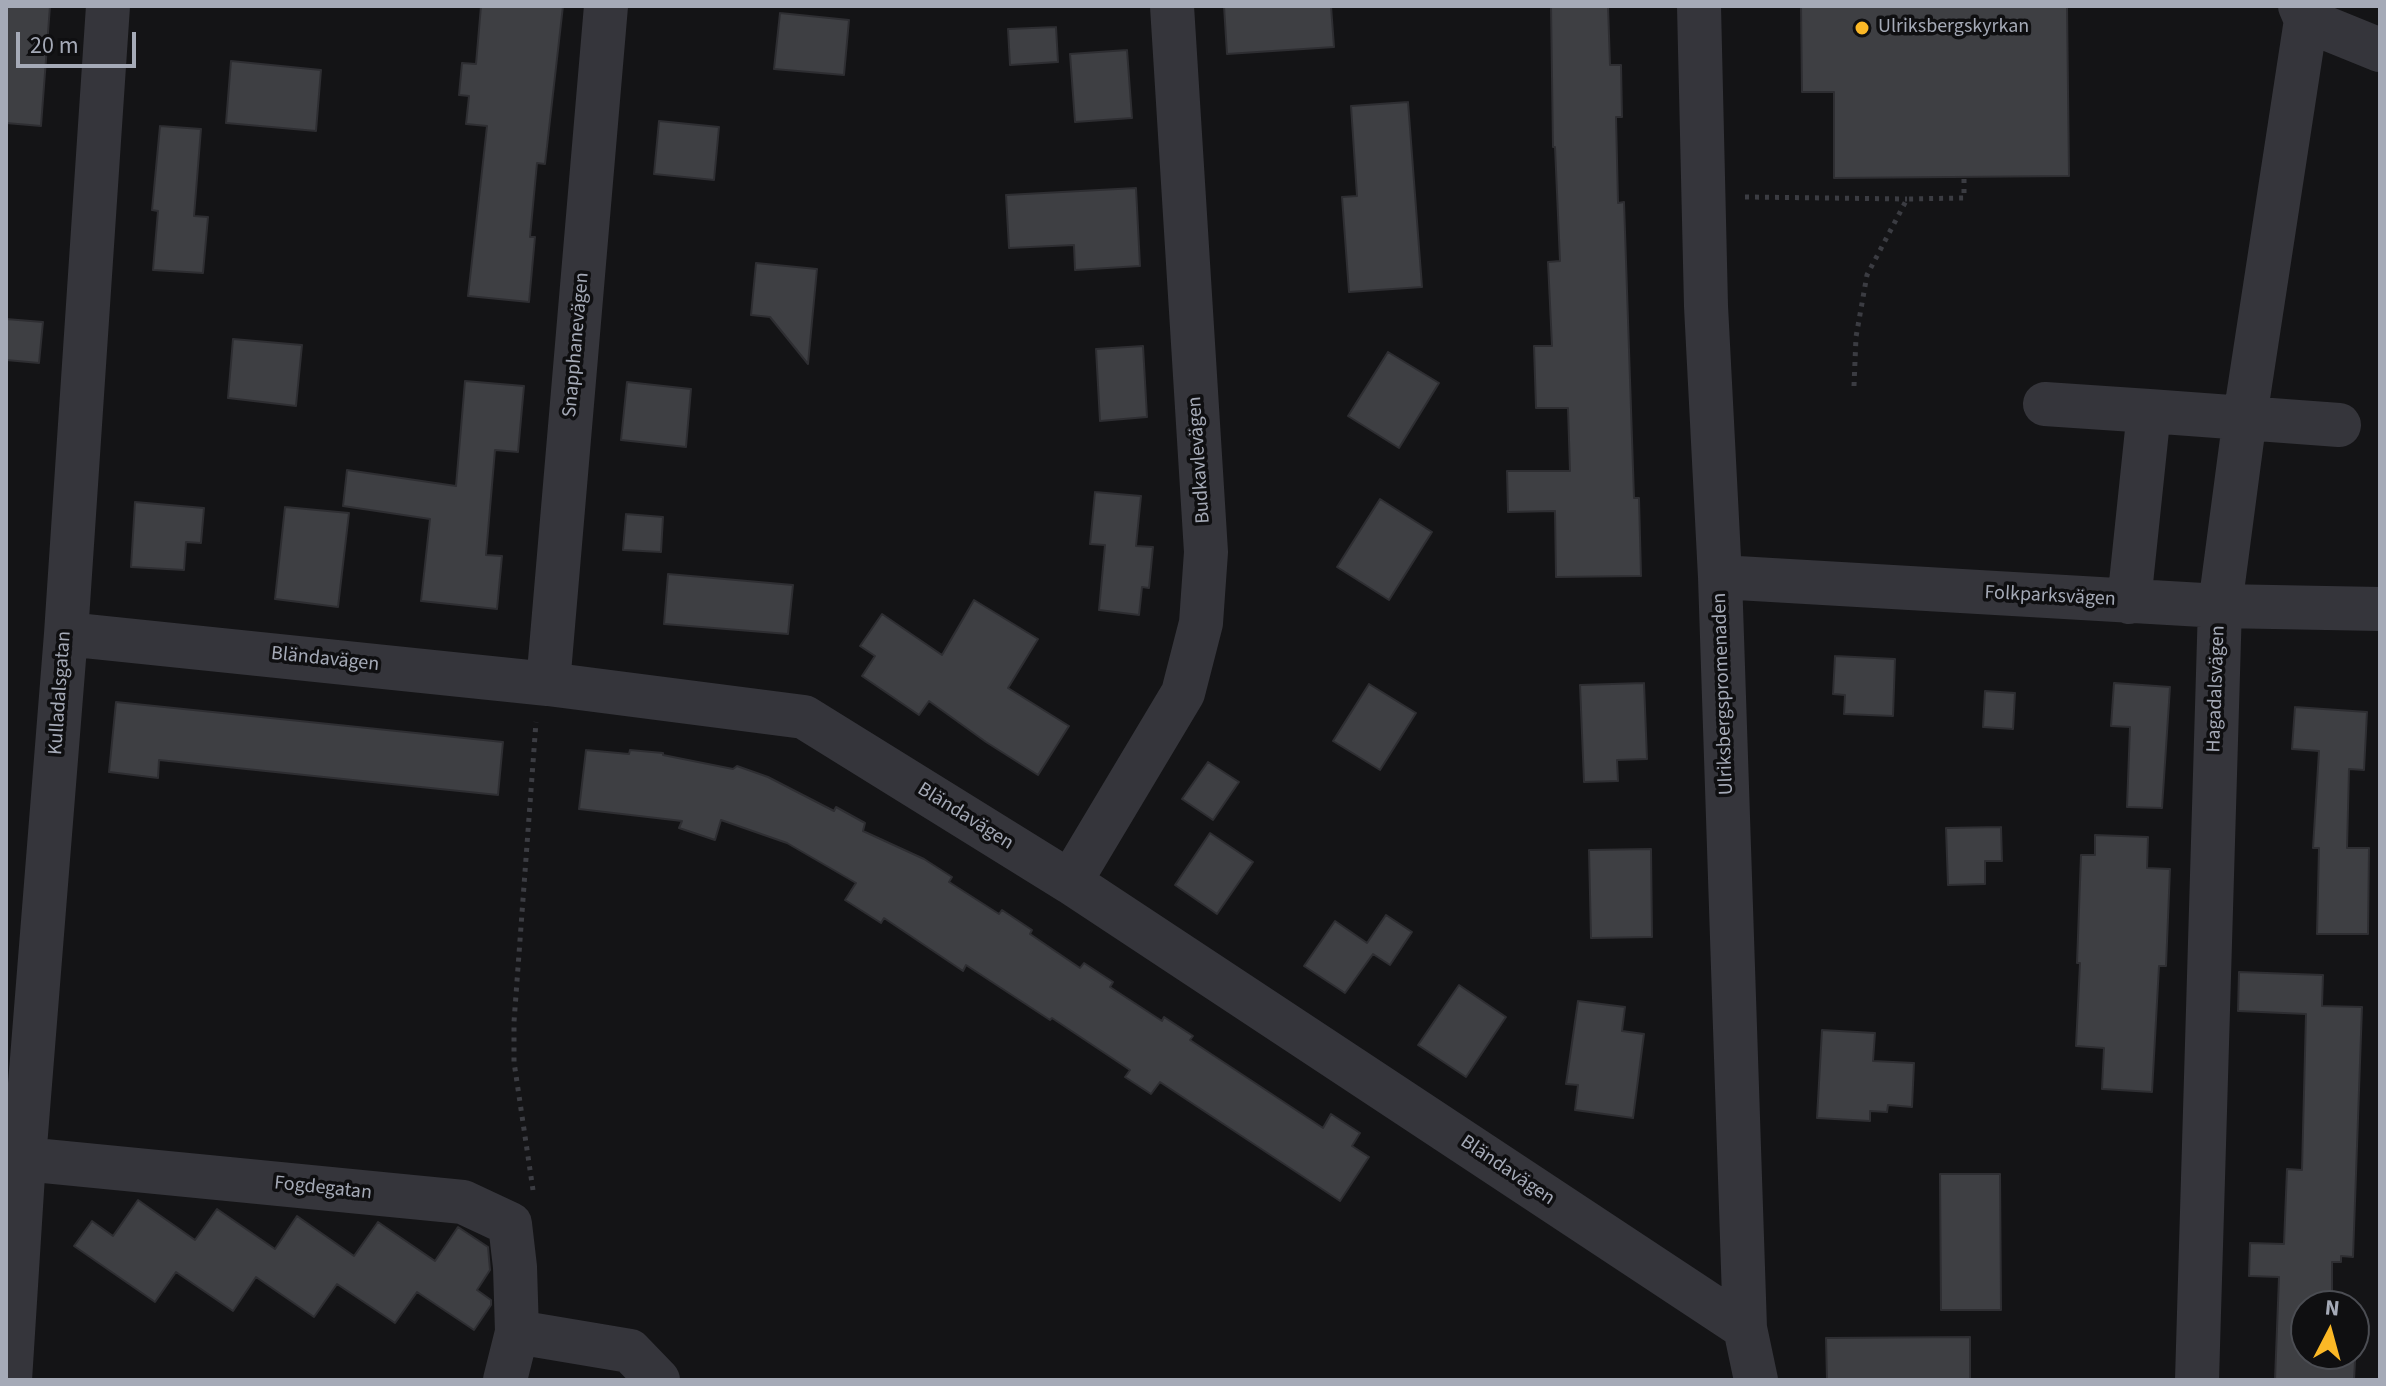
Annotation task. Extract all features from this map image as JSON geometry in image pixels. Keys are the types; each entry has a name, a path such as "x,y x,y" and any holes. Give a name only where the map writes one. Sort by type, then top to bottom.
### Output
{"street":[{"name":"Kulladalsgatan","path":"10,1380 24,1159 66,634 108,6"},
{"name":"Snapphanevägen","path":"544,683 606,6"},
{"name":"Budkavlevägen","path":"1070,882 1183,693 1201,623 1206,552 1172,6"},
{"name":"Ulriksbergspromenaden","path":"1699,6 1706,306 1720,577 1745,1328 1756,1380"},
{"path":"2303,13 2380,50"},
{"name":"Hagadalsvägen","path":"2197,1380 2220,606 2303,13"},
{"path":"2045,404 2339,425"},
{"path":"2129,602 2149,411"},
{"name":"Folkparksvägen","path":"1720,577 2129,602 2380,609"},
{"name":"Bländavägen","path":"66,634 544,683 804,717 1070,882 1745,1328"},
{"name":"Fogdegatan","path":"24,1159 463,1202 510,1224 517,1332 505,1380"},
{"path":"517,1332 630,1351 658,1380"}],"path":[{"path":"1704,197 1964,198 1964,177"},
{"path":"1854,386 1856,337 1867,275 1907,199"},
{"path":"534,1194 514,1062 514,1022 544,683"}],"building":[{"path":"6,6 50,6 41,126 6,123"},
{"path":"481,6 563,6 545,164 537,163 530,237 535,237 529,302 468,296 487,126 466,124 469,96 459,95 462,63 476,64"},
{"path":"1224,6 1331,6 1334,47 1227,54"},
{"path":"1551,6 1608,6 1610,65 1621,65 1622,117 1616,117 1618,203 1624,202 1634,498 1639,498 1641,576 1556,577 1555,511 1508,512 1507,471 1570,471 1568,408 1536,408 1534,346 1552,346 1548,262 1560,261 1553,147"},
{"path":"1801,6 2067,6 2069,176 1834,178 1834,92 1802,92"},
{"path":"780,13 849,20 844,75 774,69"},
{"path":"1056,27 1058,62 1010,65 1008,29"},
{"path":"1127,50 1132,118 1075,122 1070,54"},
{"path":"231,61 321,70 316,131 226,123"},
{"path":"1408,102 1422,287 1349,292 1342,197 1357,196 1351,106"},
{"path":"659,121 719,127 714,180 654,174"},
{"path":"160,126 201,129 194,216 208,217 203,273 153,270 158,211 152,210"},
{"path":"1136,188 1140,266 1075,270 1074,245 1009,248 1006,195"},
{"path":"756,263 817,269 808,364 770,317 751,315"},
{"path":"6,319 43,322 39,363 6,360"},
{"path":"233,339 302,345 296,406 228,398"},
{"path":"1143,346 1147,417 1100,421 1096,349"},
{"path":"1388,352 1439,383 1399,448 1348,416"},
{"path":"465,381 524,386 518,452 495,450 486,555 502,556 497,609 421,601 430,519 343,506 347,470 456,486"},
{"path":"627,382 691,389 686,447 621,440"},
{"path":"1095,492 1141,496 1136,546 1153,547 1149,588 1142,587 1139,615 1099,610 1105,545 1090,544"},
{"path":"1380,499 1432,532 1389,600 1337,567"},
{"path":"135,502 204,508 201,543 186,542 184,570 131,567"},
{"path":"285,507 349,513 338,607 275,599"},
{"path":"626,514 663,517 661,552 623,550"},
{"path":"668,574 793,585 788,634 664,624"},
{"path":"974,600 1038,639 1008,688 1069,726 1038,775 929,701 919,715 862,676 875,656 860,646 882,614 942,655"},
{"path":"1835,656 1895,659 1893,716 1844,714 1845,695 1833,694"},
{"path":"1644,683 1647,759 1617,760 1618,781 1584,782 1580,685"},
{"path":"2114,683 2170,687 2162,808 2127,807 2130,727 2111,726"},
{"path":"1369,684 1416,713 1380,770 1333,741"},
{"path":"1985,691 2015,693 2013,729 1983,727"},
{"path":"116,702 503,742 498,795 159,760 158,778 109,772"},
{"path":"2295,707 2367,712 2364,770 2349,769 2347,848 2369,848 2368,934 2317,934 2319,848 2313,848 2319,751 2292,749"},
{"path":"586,750 663,753 733,769 737,766 768,777 834,811 836,807 865,823 863,831 924,859 952,877 949,882 999,914 1002,910 1032,930 1030,934 1080,968 1084,963 1113,982 1110,987 1162,1021 1164,1017 1193,1036 1190,1040 1323,1128 1331,1114 1360,1133 1352,1146 1369,1157 1340,1201 1160,1082 1151,1094 1125,1077 1130,1070 1052,1018 1050,1020 966,965 963,971 884,918 881,923 845,900 856,883 787,843 721,820 715,840 679,828 682,821 579,809"},
{"path":"1208,762 1239,782 1213,820 1182,799"},
{"path":"2001,827 2002,861 1985,861 1985,884 1948,885 1946,828"},
{"path":"1210,833 1253,862 1217,914 1175,885"},
{"path":"2095,835 2148,837 2147,868 2170,869 2166,966 2159,966 2152,1092 2102,1089 2104,1048 2076,1046 2081,855 2095,855"},
{"path":"1651,849 1652,937 1591,938 1589,850"},
{"path":"1386,915 1412,932 1390,965 1373,954 1345,993 1304,966 1335,921 1367,943"},
{"path":"2239,972 2323,975 2322,1006 2362,1007 2353,1257 2341,1256 2341,1262 2332,1262 2332,1290 2290,1290 2290,1370 2355,1370 2354,1380 2275,1380 2279,1277 2249,1276 2250,1243 2284,1244 2287,1169 2302,1170 2306,1014 2238,1011"},
{"path":"1459,985 1506,1017 1466,1077 1418,1045"},
{"path":"1578,1001 1625,1007 1622,1031 1644,1034 1633,1118 1575,1110 1578,1085 1566,1084"},
{"path":"1822,1030 1875,1033 1873,1061 1914,1063 1912,1107 1888,1105 1887,1112 1870,1111 1870,1121 1817,1118"},
{"path":"1940,1174 2000,1174 2001,1310 1941,1310"},
{"path":"138,1200 195,1240 217,1209 275,1249 297,1216 354,1256 378,1222 435,1261 458,1227 488,1247 490,1270 477,1290 491,1300 491,1305 474,1330 417,1292 395,1323 337,1284 314,1317 256,1277 233,1311 176,1272 155,1302 74,1246 92,1221 113,1236"},
{"path":"1970,1337 1970,1380 1827,1380 1826,1338"}],"place":[{"name":"Ulriksbergskyrkan","path":"1862,28"}]}
